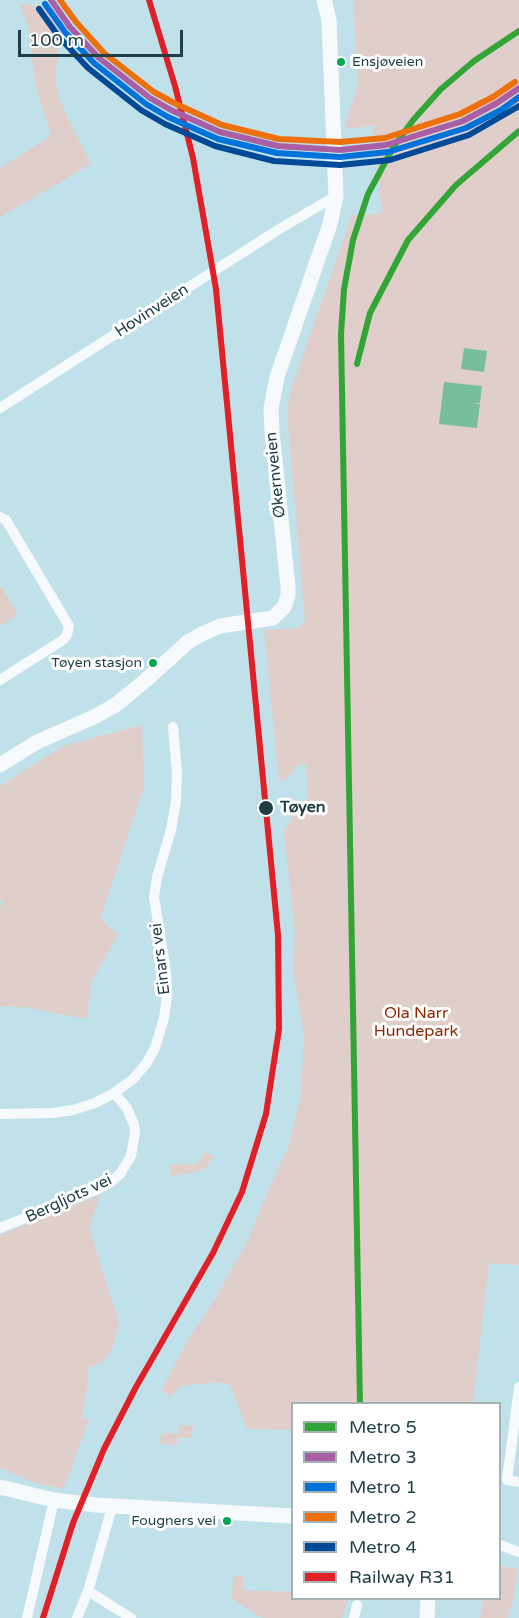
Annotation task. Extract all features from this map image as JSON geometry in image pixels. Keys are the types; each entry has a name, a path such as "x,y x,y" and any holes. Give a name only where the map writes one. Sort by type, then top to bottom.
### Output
{"main road":[{"name":"Økernveien","path":"0,765 37,742 96,716 117,704 188,642 202,634 220,626 273,618 284,607 288,587 272,431 272,400 277,377 330,224 336,196 329,20 324,0"},
{"name":"Økernveien","path":"329,20 335,0"},
{"path":"0,1487 54,1500 112,1507 291,1516"},
{"path":"427,1618 428,1600"}],"street":[{"name":"Hovinveien","path":"0,408 281,228 336,196"},
{"path":"0,517 6,520 68,620 69,631 63,640 0,680"},
{"name":"Einars vei","path":"0,1114 34,1115 73,1110 95,1103 114,1094 133,1078 146,1064 155,1048 164,1018 167,995 166,973 154,897 176,801 177,773 173,727"},
{"name":"Bergljots vei","path":"0,1228 105,1186 120,1174 130,1156 135,1133 127,1108 114,1094"},
{"path":"519,1387 507,1480 519,1482"},
{"path":"27,1618 54,1500"},
{"path":"78,1618 112,1507"},
{"path":"501,1545 519,1552"},
{"path":"88,1591 131,1618"},
{"path":"354,1618 357,1605"}],"green space":[{"name":"Ola Narr Hundepark","path":"353,0 519,0 519,1265 489,1263 473,1402 291,1402 291,1430 247,1429 230,1385 221,1382 180,1386 171,1396 161,1391 189,1338 215,1299 246,1244 288,1148 301,1095 304,1036 293,970 295,932 284,832 298,806 308,804 306,763 297,767 285,780 279,781 264,630 299,628 305,620 287,413 290,392 352,215 382,213 373,126 344,129 358,85"},
{"path":"20,4 64,8 55,77 58,95 91,164 0,217 0,168 51,136 35,84 28,26"},
{"path":"0,586 17,612 16,616 0,626"},
{"path":"142,725 144,786 101,917 106,925 118,934 92,981 86,1019 30,1008 0,1006 0,907 3,903 0,899 0,786 63,746"},
{"path":"205,1152 214,1156 206,1167 198,1172 171,1176 170,1165 196,1164"},
{"path":"100,1195 89,1228 119,1322 113,1347 103,1362 88,1368 82,1417 89,1420 66,1482 61,1489 35,1483 0,1468 0,1235"},
{"path":"179,1425 193,1426 192,1438 178,1438 177,1445 160,1444 161,1433 178,1434"},
{"path":"501,1566 517,1569 512,1607 508,1618 480,1618 483,1600 501,1600"},
{"path":"233,1576 243,1576 243,1590 291,1592 291,1600 348,1600 342,1618 262,1618 232,1599"}],"shaded area":[{"path":"464,348 487,351 484,372 461,369"},
{"path":"444,382 482,386 480,403 472,403 480,404 477,428 439,424"}],"metro line":[{"name":"3","path":"51,0 70,27 99,58 150,98 220,132 278,146 340,150 386,145 463,121 519,88"},
{"name":"2","path":"60,0 104,53 154,92 222,125 279,139 340,142 385,138 460,114 493,97 515,82"},
{"name":"1","path":"45,4 65,32 94,63 146,104 168,117 218,139 277,153 340,157 388,152 466,128 501,110 519,97"},
{"name":"4","path":"39,9 59,37 88,68 141,110 165,124 215,146 274,161 340,165 390,160 469,135 519,106"},
{"name":"5","path":"360,1402 341,334 344,289 353,240 368,194 394,146 441,89 474,61 519,31"},
{"name":"5","path":"357,364 370,313 408,240 456,185 519,131"}],"rail line":[{"name":"R31","path":"43,1618 73,1523 104,1449 136,1387 213,1253 242,1192 266,1114 279,1029 278,935 216,289 193,158 175,86 149,0"}],"place":[{"name":"Ensjøveien","path":"341,62"},
{"name":"Tøyen stasjon","path":"153,663"},
{"name":"Tøyen","path":"266,808"},
{"name":"Fougners vei","path":"227,1521"}]}
